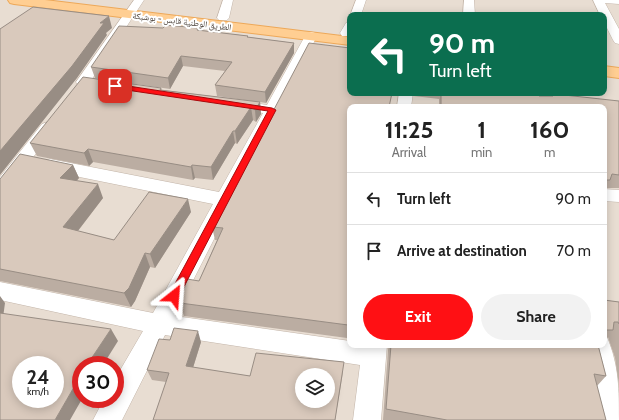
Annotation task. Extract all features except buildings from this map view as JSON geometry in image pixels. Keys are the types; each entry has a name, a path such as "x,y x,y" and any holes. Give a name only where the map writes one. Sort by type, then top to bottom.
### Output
{"main road":[{"name":"الطريق الوطنية قابس - بوشبكة","path":"16,0 49,4 135,8 311,36 347,33"},
{"name":"الطريق الوطنية قابس - بوشبكة","path":"66,0 347,33"},
{"path":"607,63 619,65"},
{"path":"607,71 619,73"}],"street":[{"path":"223,18 228,0"},
{"path":"355,12 361,0"},
{"path":"469,0 469,12"},
{"path":"598,0 604,12"},
{"path":"605,0 619,1"},
{"path":"37,12 49,4"},
{"path":"115,86 79,88 135,8"},
{"path":"607,17 619,40"},
{"path":"107,420 311,36"},
{"path":"217,102 272,110"},
{"path":"0,189 55,118"},
{"path":"23,160 225,200"},
{"path":"607,195 619,196"},
{"path":"0,291 159,324 347,347"},
{"path":"358,348 375,350 367,420"},
{"path":"599,348 617,420"}],"shaded area":[{"path":"0,0 619,0 619,420 0,420"}],"route":[{"path":"115,86 272,110 174,296"}]}
